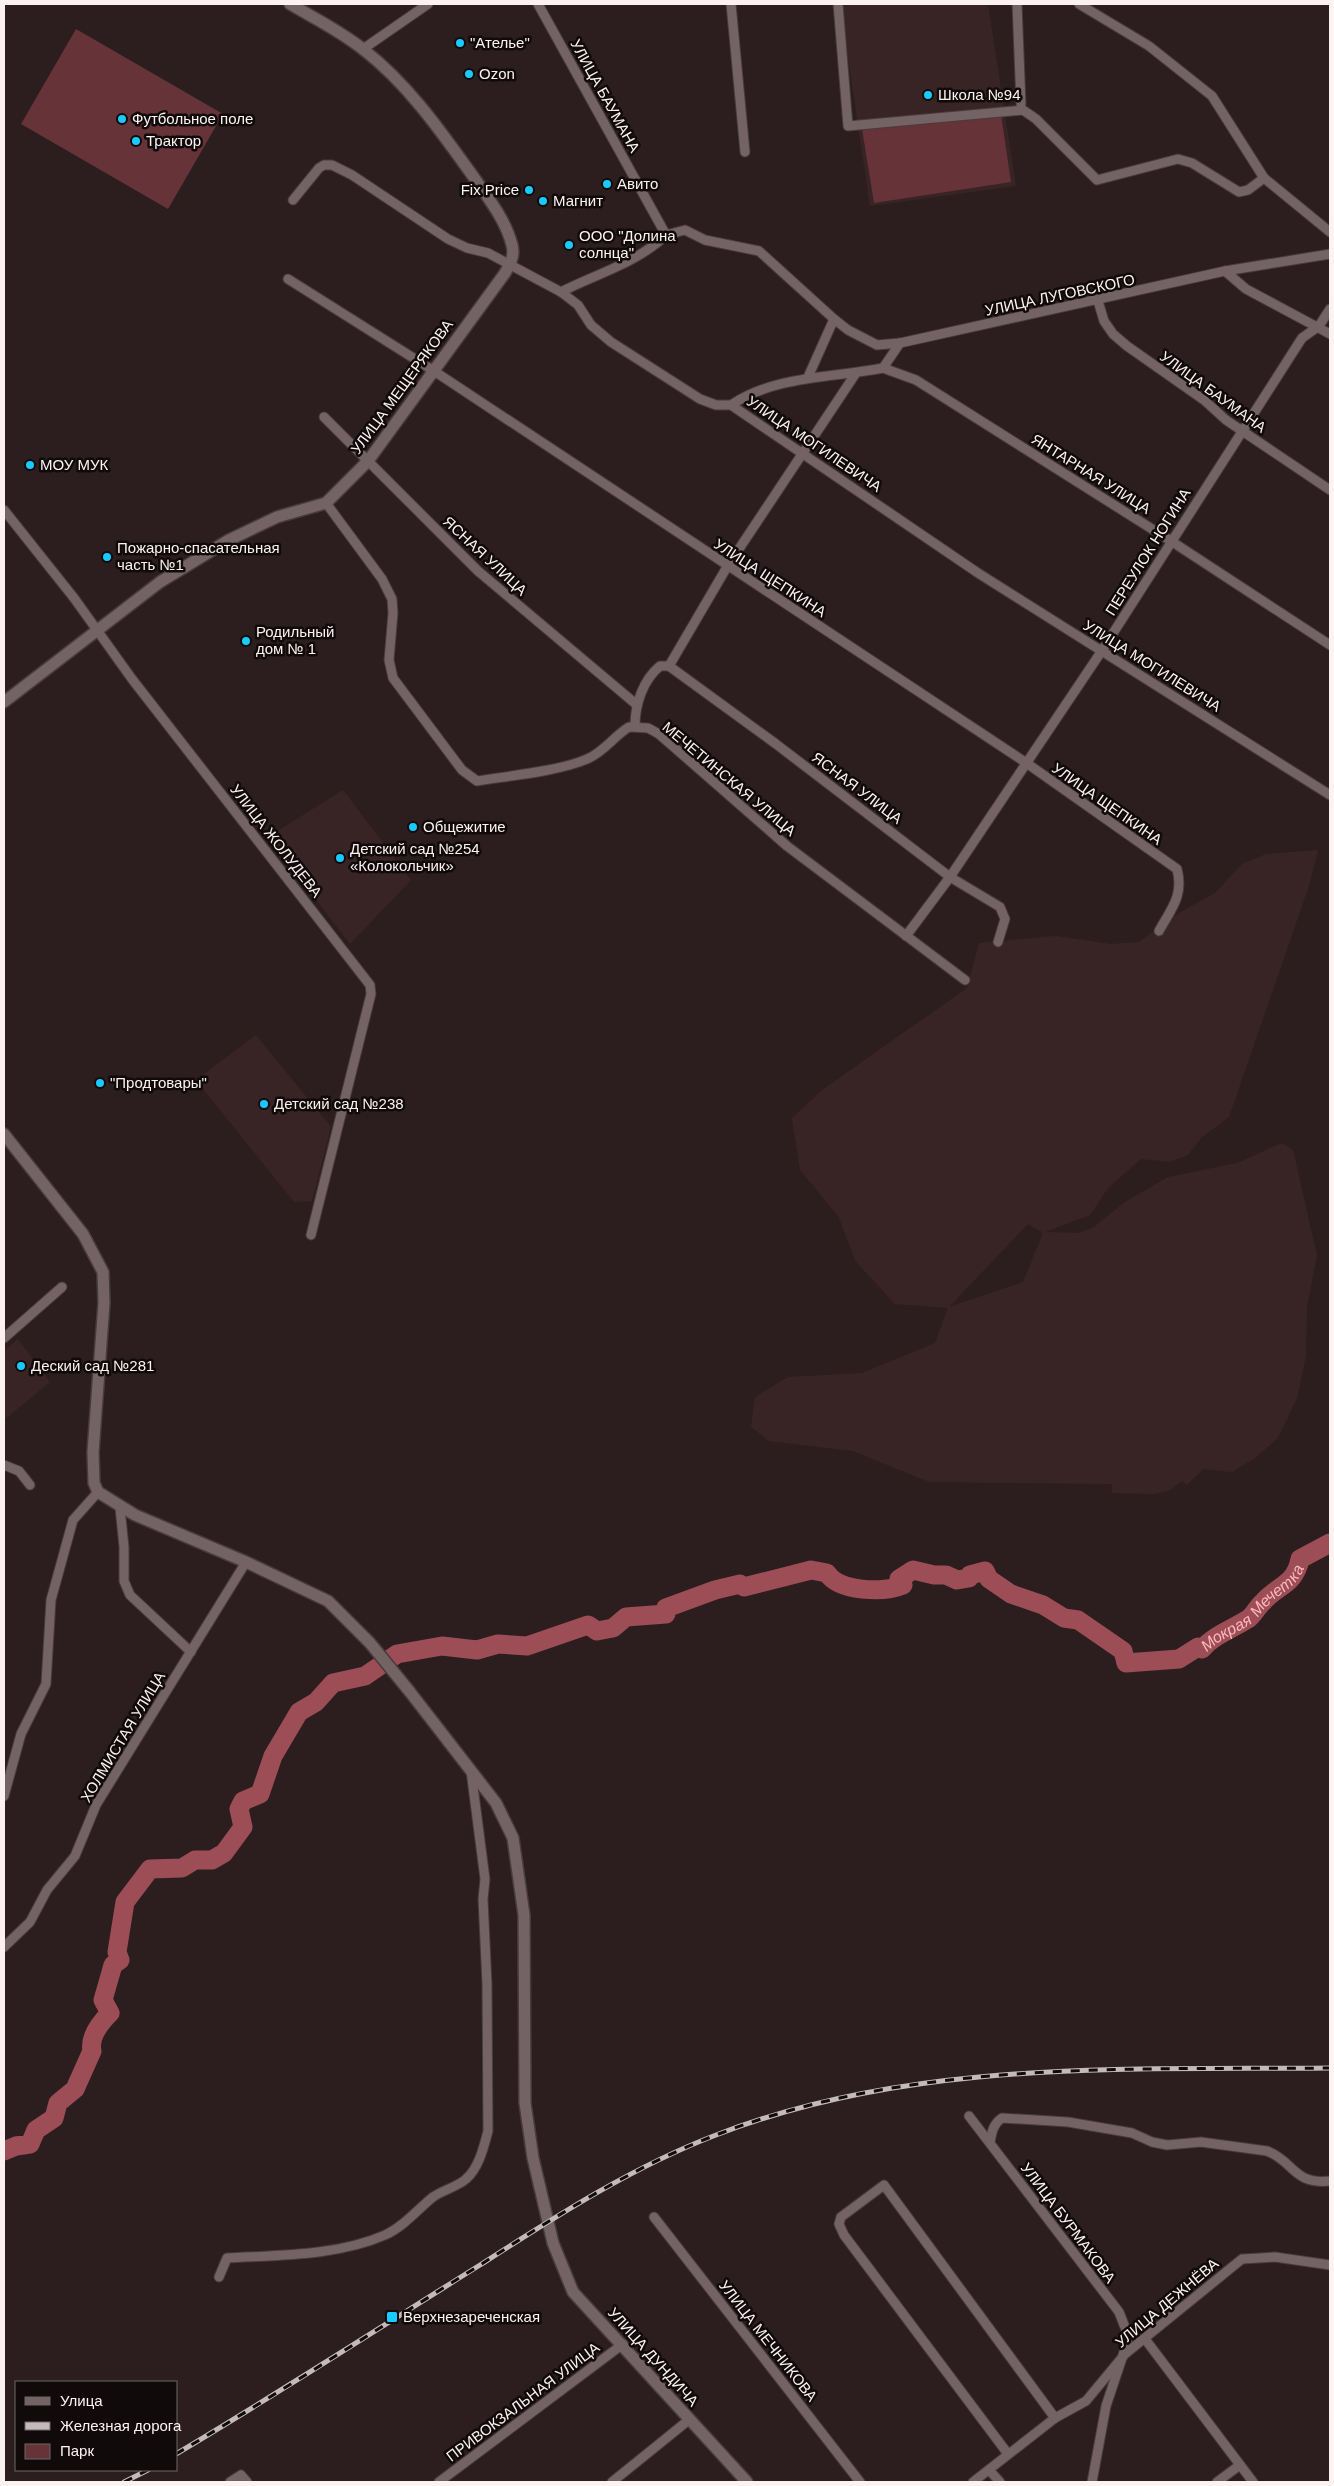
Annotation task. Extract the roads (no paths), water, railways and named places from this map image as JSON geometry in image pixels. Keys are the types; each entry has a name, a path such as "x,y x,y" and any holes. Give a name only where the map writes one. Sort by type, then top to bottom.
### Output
{"street":[{"path":"290,4 363,48 390,72 413,98 450,144 504,225 512,246 513,257 509,265"},
{"path":"363,48 428,4"},
{"name":"УЛИЦА БАУМАНА","path":"538,4 666,234"},
{"path":"730,4 745,152"},
{"path":"838,4 848,126 1023,110 1036,119 1097,180 1178,159 1192,163 1239,192 1248,190 1264,178"},
{"path":"1017,4 1021,104"},
{"path":"1079,4 1148,46 1212,96 1264,178 1330,232"},
{"name":"УЛИЦА МОГИЛЕВИЧА","path":"293,200 319,168 324,165 332,165 352,175 448,239 467,248 488,253 560,292 578,305 591,325 611,342 700,399 716,405 731,405 978,573 1330,795"},
{"path":"560,292 638,257 654,246 666,234 685,230 704,240 759,251 834,319 808,377"},
{"name":"УЛИЦА ЛУГОВСКОГО","path":"834,319 848,330 877,344 900,343 1098,301 1225,271 1330,254"},
{"name":"УЛИЦА МЕЩЕРЯКОВА","path":"4,702 96,629 160,582 229,540 277,517 326,503 368,461 509,265"},
{"path":"1225,271 1246,289 1319,326 1330,334"},
{"name":"УЛИЦА ЩЕПКИНА","path":"288,280 434,371 727,567 1025,762 1176,869 1180,882 1179,894 1159,931"},
{"name":"УЛИЦА БАУМАНА","path":"1098,301 1104,321 1113,334 1127,346 1204,400 1242,432 1330,490"},
{"name":"ПЕРЕУЛОК НОГИНА","path":"906,936 950,877 1025,762 1101,652 1302,338 1319,326 1330,309"},
{"path":"731,405 758,391 808,377 856,374 883,368 900,343"},
{"name":"ЯНТАРНАЯ УЛИЦА","path":"883,368 916,380 1171,541 1330,646"},
{"path":"326,503 382,579 392,599 394,613 389,660 393,678 462,770 477,781 586,760 601,751 624,730 635,726 637,705 651,675 660,666 669,666 727,567 856,374"},
{"name":"ЯСНАЯ УЛИЦА","path":"324,417 478,571 637,705"},
{"name":"УЛИЦА ЖОЛУДЕВА","path":"4,510 74,598 132,679 349,956 371,989 311,1236"},
{"name":"ЯСНАЯ УЛИЦА","path":"669,666 776,744 950,877 1000,908 1005,919 998,942"},
{"name":"МЕЧЕТИНСКАЯ УЛИЦА","path":"635,726 648,728 659,734 787,846 965,980"},
{"path":"4,1134 83,1234 103,1272 104,1303 92,1452 94,1483 98,1492 72,1520 51,1600 46,1684 22,1734 4,1796"},
{"path":"4,1338 62,1287"},
{"path":"4,1466 19,1471 30,1485"},
{"name":"УЛИЦА ДУНДИЧА","path":"98,1492 120,1508 246,1562 328,1601 370,1643 496,1803 513,1838 524,1915 525,2103 533,2158 553,2243 573,2292 623,2344 747,2482"},
{"path":"120,1508 124,1581 130,1595 190,1652"},
{"name":"ХОЛМИСТАЯ УЛИЦА","path":"4,1947 30,1922 48,1890 76,1856 96,1805 246,1562"},
{"path":"219,2277 227,2258 284,2255 345,2247 385,2235 400,2226 435,2196 467,2178 482,2153 488,2131 487,1984 483,1899 485,1879 471,1770"},
{"name":"УЛИЦА БУРМАКОВА","path":"969,2116 1119,2312 1128,2335 1125,2354 1106,2406 1092,2482"},
{"path":"990,2142 992,2131 997,2121 1002,2118 1068,2122 1132,2133 1152,2142 1167,2145 1201,2142 1267,2152 1273,2154 1296,2174 1308,2180 1330,2181"},
{"path":"1008,2454 844,2235 839,2224 841,2217 884,2185 1055,2418"},
{"name":"УЛИЦА МЕЧНИКОВА","path":"654,2217 860,2482"},
{"name":"УЛИЦА ДЕЖНЁВА","path":"973,2482 1055,2418 1086,2401 1125,2354 1242,2259 1275,2257 1330,2265"},
{"path":"1145,2339 1253,2482"},
{"name":"ПРИВОКЗАЛЬНАЯ УЛИЦА","path":"439,2482 623,2344"},
{"path":"612,2482 690,2420"},
{"path":"1217,2482 1240,2465"},
{"path":"989,2470 1000,2482"},
{"path":"230,2482 241,2474 247,2482"}],"waterway":[{"name":"Мокрая Мечетка","path":"4,2151 16,2146 30,2144 36,2130 54,2118 58,2103 75,2089 92,2051 94,2035 110,2013 103,2000 113,1965 120,1960 117,1952 125,1902 150,1869 182,1868 195,1860 212,1860 224,1853 243,1827 239,1809 243,1801 260,1794 273,1756 299,1712 316,1702 333,1683 365,1676 397,1654 442,1646 477,1650 498,1644 527,1646 588,1625 597,1631 613,1628 626,1617 666,1614 666,1608 715,1590 740,1584 744,1587 811,1570 827,1573 841,1584 874,1590 895,1588 903,1585 899,1579 913,1570 934,1575 946,1575 957,1580 969,1578 970,1575 985,1571 989,1579 1011,1594 1043,1605 1064,1618 1078,1620 1123,1651 1126,1663 1179,1659 1198,1647 1202,1649 1218,1636 1248,1619 1269,1596 1290,1580 1298,1568 1300,1559 1330,1543"}],"railway":[{"path":"178,2453 595,2194 654,2162 685,2148 716,2135 790,2110 865,2093 942,2081 1019,2074 1097,2070 1330,2068"},
{"path":"124,2482 146,2471"}],"place":[{"name":"\"Ателье\"","path":"460,43"},
{"name":"Ozon","path":"469,74"},
{"name":"Школа №94","path":"928,95"},
{"name":"Футбольное поле","path":"122,119"},
{"name":"Трактор","path":"136,141"},
{"name":"Авито","path":"607,184"},
{"name":"Fix Price","path":"529,190"},
{"name":"Магнит","path":"543,201"},
{"name":"ООО \"Долина солнца\"","path":"569,245"},
{"name":"МОУ МУК","path":"30,465"},
{"name":"Пожарно-спасательная часть №1","path":"107,557"},
{"name":"Родильный дом № 1","path":"246,641"},
{"name":"Общежитие","path":"413,827"},
{"name":"Детский сад №254 «Колокольчик»","path":"340,858"},
{"name":"\"Продтовары\"","path":"100,1083"},
{"name":"Детский сад №238","path":"264,1104"},
{"name":"Деский сад №281","path":"21,1366"},
{"name":"Верхнезареченская","path":"392,2317"}]}
